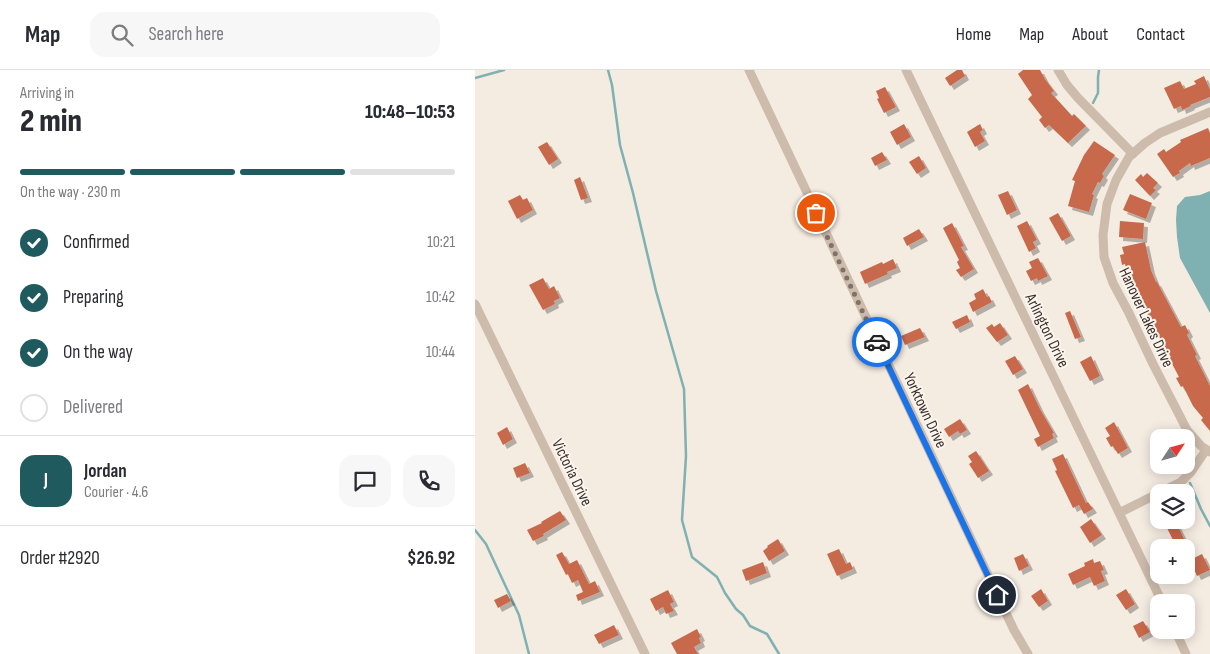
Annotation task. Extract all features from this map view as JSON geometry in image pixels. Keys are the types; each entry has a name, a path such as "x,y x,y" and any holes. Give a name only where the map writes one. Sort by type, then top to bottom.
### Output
{"street":[{"name":"Yorktown Drive","path":"749,70 1009,621 1028,654"},
{"name":"Arlington Drive","path":"906,70 1158,594"},
{"path":"1058,70 1078,98 1133,154"},
{"name":"Hanover Lakes Drive","path":"1208,451 1187,430 1113,283 1104,257 1103,235 1107,204 1116,180 1129,157 1159,133 1210,112"},
{"name":"Victoria Drive","path":"475,304 645,654"},
{"path":"1177,484 1191,472 1208,451"},
{"path":"1119,513 1150,498"},
{"path":"1179,639 1186,654"}],"water":[{"path":"1210,191 1210,313 1180,258 1176,220 1177,206 1185,197 1200,195"}],"building":[{"path":"957,70 962,70 965,76 950,86 945,78"},
{"path":"1023,70 1040,70 1054,91 1051,93 1072,116 1074,114 1086,126 1068,143 1049,125 1045,128 1039,120 1042,117 1028,99 1032,95 1018,74"},
{"path":"1204,76 1210,90 1210,97 1182,110 1181,106 1174,109 1164,88 1180,81 1184,89 1196,84 1194,81"},
{"path":"885,87 896,107 884,113 877,99 879,98 876,91"},
{"path":"904,124 911,137 897,145 890,132"},
{"path":"980,124 983,130 980,132 985,141 975,147 967,132"},
{"path":"1208,128 1210,133 1210,158 1191,166 1190,163 1173,177 1157,154 1164,149 1166,152 1181,142 1180,140"},
{"path":"1094,141 1115,155 1102,174 1104,176 1100,183 1098,182 1092,194 1094,195 1089,212 1068,206 1075,181 1072,180 1084,155"},
{"path":"547,142 558,159 549,165 538,147"},
{"path":"882,152 887,160 875,166 871,158"},
{"path":"919,156 926,168 917,174 909,162"},
{"path":"1147,173 1158,183 1153,188 1156,190 1150,196 1135,180 1141,174 1143,177"},
{"path":"580,177 588,198 581,200 574,180"},
{"path":"1008,191 1017,210 1007,215 998,195"},
{"path":"1130,194 1152,203 1146,219 1123,210"},
{"path":"520,195 523,200 527,198 533,210 517,219 508,201"},
{"path":"1058,213 1071,236 1062,241 1049,218"},
{"path":"1027,221 1037,240 1033,242 1036,248 1029,252 1017,226"},
{"path":"1120,221 1144,223 1143,239 1119,237"},
{"path":"952,223 964,246 961,247 974,269 961,277 956,270 960,268 957,262 959,260 943,228"},
{"path":"919,229 924,237 907,246 903,238"},
{"path":"1145,242 1151,270 1156,282 1181,327 1185,325 1189,333 1187,335 1197,355 1195,356 1210,386 1210,431 1201,420 1203,418 1193,406 1183,386 1181,387 1176,378 1179,377 1169,358 1171,357 1154,328 1152,329 1147,321 1150,319 1138,301 1140,299 1125,264 1122,265 1120,255 1124,254 1122,247"},
{"path":"1038,258 1048,276 1038,281 1037,278 1031,281 1026,271 1032,268 1029,262"},
{"path":"893,259 897,268 865,284 860,272"},
{"path":"543,278 549,289 554,286 560,298 554,301 555,304 543,310 529,285"},
{"path":"983,289 992,302 973,312 969,303 976,299 974,294"},
{"path":"1070,311 1081,337 1075,339 1065,313"},
{"path":"967,315 970,322 956,329 952,322"},
{"path":"1000,323 1008,335 997,342 986,328 992,324 994,327"},
{"path":"920,328 925,337 905,345 901,336"},
{"path":"1015,356 1023,369 1013,375 1005,361"},
{"path":"1091,356 1100,376 1090,381 1080,362"},
{"path":"1028,384 1054,433 1052,434 1054,438 1038,447 1034,439 1040,436 1018,390"},
{"path":"960,419 967,430 960,434 958,431 949,437 944,429"},
{"path":"1114,422 1128,448 1118,454 1106,438 1110,436 1105,428"},
{"path":"507,427 513,439 503,445 497,433"},
{"path":"976,451 989,471 978,478 969,464 972,462 968,456"},
{"path":"1063,454 1086,503 1088,502 1093,509 1084,514 1079,505 1073,508 1055,471 1057,470 1052,459"},
{"path":"525,463 530,473 517,478 513,468"},
{"path":"560,511 566,520 543,534 544,536 533,541 527,530"},
{"path":"1091,519 1102,535 1090,543 1080,527"},
{"path":"1168,529 1179,529 1184,539 1172,539"},
{"path":"778,539 785,551 769,561 763,551"},
{"path":"839,549 846,564 850,562 853,569 837,576 827,554"},
{"path":"562,552 569,564 577,560 589,584 595,581 600,592 578,601 576,595 583,592 578,580 572,583 568,574 566,575 556,555"},
{"path":"1023,554 1029,566 1019,571 1014,558"},
{"path":"1202,554 1210,570 1197,576 1195,558"},
{"path":"1093,559 1094,563 1100,561 1104,570 1101,571 1105,581 1094,586 1090,577 1073,585 1068,574 1085,566 1084,563"},
{"path":"763,562 767,573 746,581 742,570"},
{"path":"1041,589 1048,601 1039,607 1031,596"},
{"path":"1126,589 1135,604 1126,610 1116,595"},
{"path":"668,590 674,602 670,604 674,611 666,614 663,607 656,611 650,599"},
{"path":"507,594 511,601 498,608 494,600"},
{"path":"1143,621 1150,632 1139,638 1133,626"},
{"path":"614,625 619,635 599,644 594,635"},
{"path":"697,629 701,637 699,638 701,643 694,647 698,654 677,654 671,643"}],"waterway":[{"path":"475,78 504,70"},
{"path":"608,70 612,85 620,145 656,291 684,389 686,456 682,520 692,557 717,577 736,609 743,615 750,626 767,634 779,654"},
{"path":"1093,103 1098,93 1099,70"},
{"path":"1190,483 1210,526"},
{"path":"475,530 486,544 519,615 529,654"}],"way so far":[{"path":"816,213 877,342"}],"route":[{"path":"877,342 997,595"}]}
